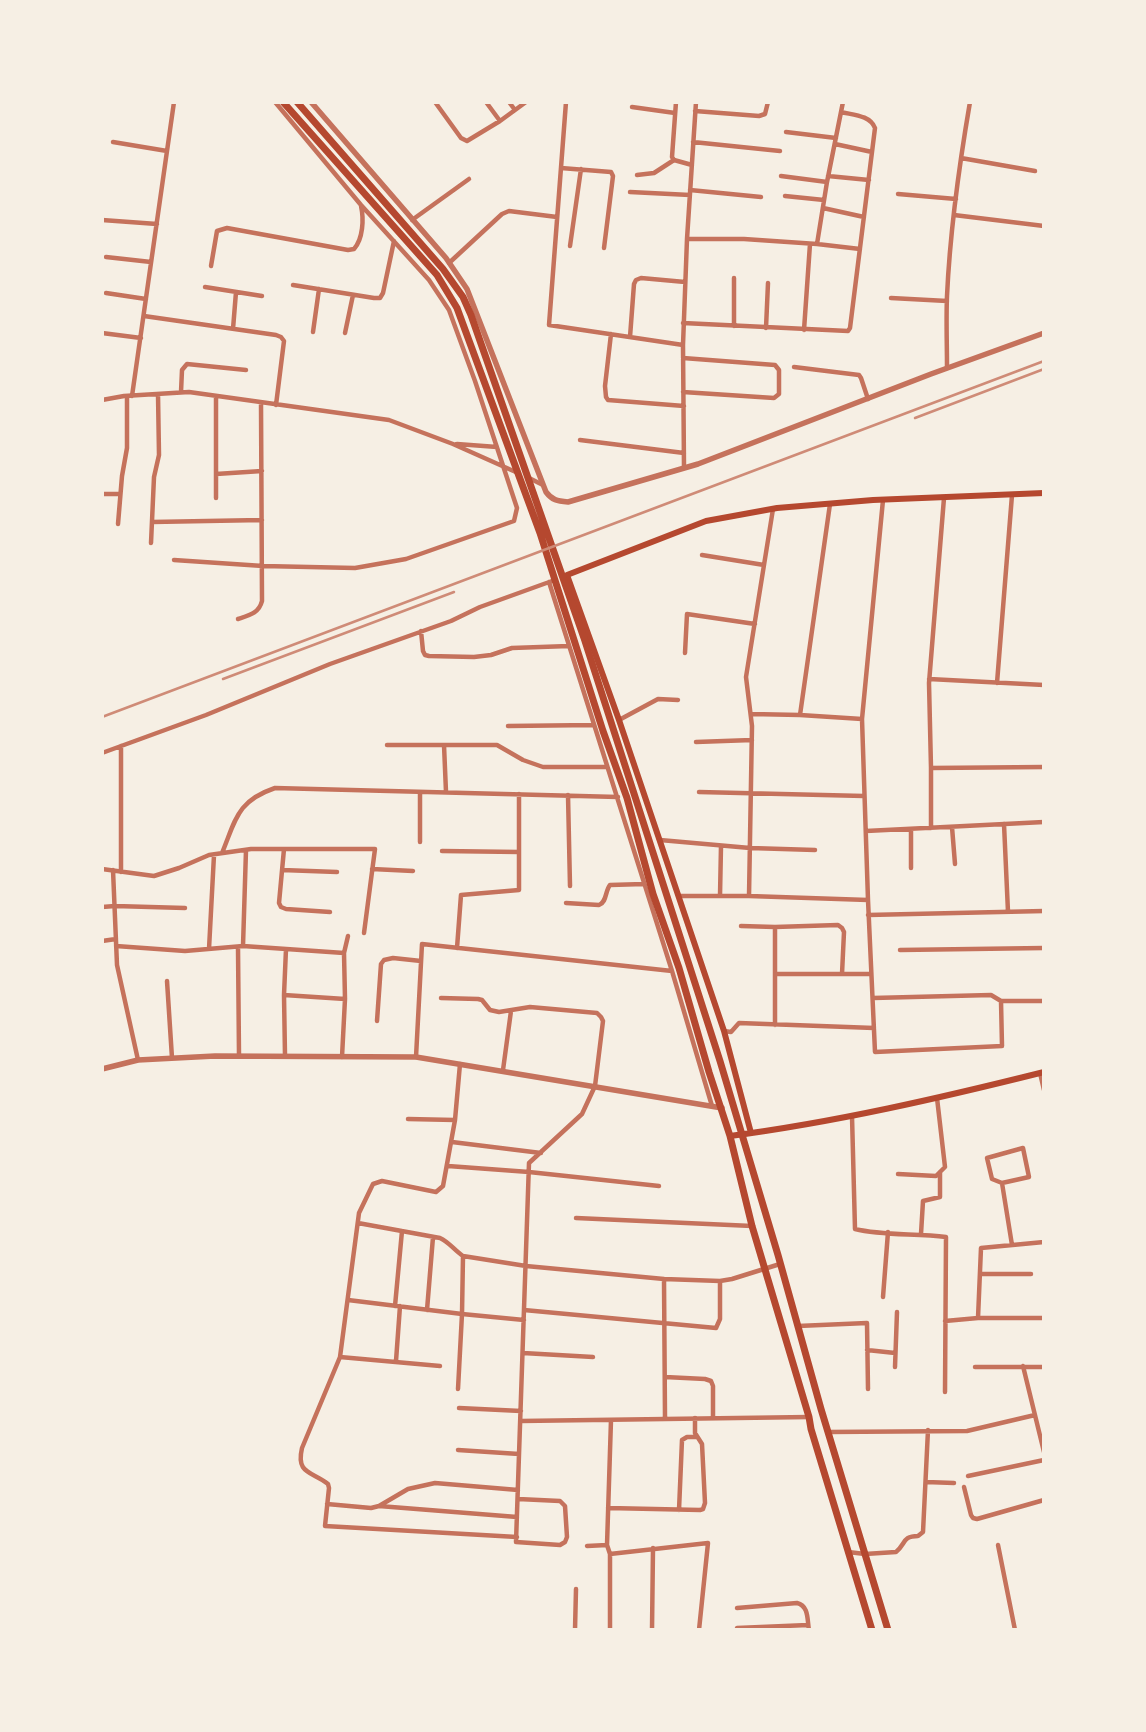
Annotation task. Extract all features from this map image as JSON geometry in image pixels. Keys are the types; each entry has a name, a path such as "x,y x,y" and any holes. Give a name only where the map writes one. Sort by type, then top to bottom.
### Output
{"main road":[{"path":"283,102 437,275 457,308 540,533 602,731 627,798 653,894 680,968 709,1072 722,1108 752,1226 872,1630"},
{"path":"297,102 443,269 463,297 472,315 584,638 720,1061 888,1630"},
{"path":"751,1133 724,1031 619,720 567,575 706,521 773,509 883,500 1044,492"},
{"path":"730,1136 852,1116 937,1098 1042,1072"}],"street":[{"path":"118,524 120,494 127,448 130,396 141,338 174,102"},
{"path":"174,560 263,566 355,568 406,559 514,521 517,508 475,381 449,310 429,280 361,205 275,102"},
{"path":"311,102 449,263 467,289 543,485 550,498 556,501 568,502 684,468 1044,333"},
{"path":"435,102 461,138 470,141 526,102"},
{"path":"486,102 500,121"},
{"path":"509,102 515,110"},
{"path":"566,102 549,325 683,345"},
{"path":"674,160 671,152 676,102"},
{"path":"684,468 683,345 685,282 696,102"},
{"path":"695,111 759,116 765,114 768,102"},
{"path":"818,244 828,176 843,102"},
{"path":"947,368 947,301 954,215 970,102"},
{"path":"632,108 675,112"},
{"path":"684,323 848,331 850,328 875,128 873,121 869,118 841,112"},
{"path":"786,132 835,141 872,152"},
{"path":"113,142 167,151"},
{"path":"693,142 780,151"},
{"path":"961,158 1035,171"},
{"path":"637,175 654,173 674,160 692,165"},
{"path":"561,168 611,172 613,176 604,248"},
{"path":"570,246 581,170"},
{"path":"781,176 827,182"},
{"path":"828,176 869,180"},
{"path":"412,220 469,179"},
{"path":"630,192 761,197"},
{"path":"898,194 956,199"},
{"path":"785,196 824,200"},
{"path":"211,266 217,231 227,228 348,250 354,249 358,245 362,226 361,205"},
{"path":"823,208 864,217"},
{"path":"449,263 502,214 509,211 557,217"},
{"path":"954,215 1044,226"},
{"path":"102,220 157,224"},
{"path":"687,239 744,239 860,249"},
{"path":"293,285 380,298 394,241"},
{"path":"804,330 810,244"},
{"path":"106,257 151,262"},
{"path":"630,337 634,284 636,280 641,278 685,282"},
{"path":"734,278 734,326"},
{"path":"766,328 768,283"},
{"path":"205,287 262,296"},
{"path":"313,332 319,289"},
{"path":"232,328 236,292"},
{"path":"106,293 146,299"},
{"path":"346,333 353,295"},
{"path":"891,298 947,301"},
{"path":"144,316 281,337 284,341 276,405"},
{"path":"102,333 141,338"},
{"path":"611,334 605,386 608,400 684,406"},
{"path":"683,358 775,365 779,370 779,394 774,398 683,392"},
{"path":"181,392 182,370 187,364 246,370"},
{"path":"794,367 858,375 861,378 868,399"},
{"path":"102,400 189,392 390,420 453,444 543,485"},
{"path":"151,543 154,478 159,455 158,394"},
{"path":"216,396 216,498"},
{"path":"238,619 256,612 260,607 264,590 261,403"},
{"path":"580,440 684,453"},
{"path":"453,444 498,448"},
{"path":"216,474 262,471"},
{"path":"102,494 120,494"},
{"path":"998,683 1012,495"},
{"path":"931,828 929,679 944,498"},
{"path":"883,500 862,719 868,915 875,1052 1002,1046 1001,1001"},
{"path":"800,715 830,504"},
{"path":"750,896 752,740 746,677 773,509"},
{"path":"152,522 262,520"},
{"path":"702,555 764,565"},
{"path":"102,753 206,715 330,664 567,575"},
{"path":"549,582 618,797 712,1106"},
{"path":"685,653 687,614 755,624"},
{"path":"421,631 423,651 425,655 429,656 474,657 512,648 569,646"},
{"path":"929,679 1044,685"},
{"path":"619,720 658,698 678,700"},
{"path":"751,714 862,719"},
{"path":"508,726 594,725"},
{"path":"696,742 752,740"},
{"path":"387,745 497,745 523,760 543,767 607,767"},
{"path":"444,745 446,792"},
{"path":"121,746 121,872"},
{"path":"931,768 1044,767"},
{"path":"222,853 237,817 248,801 258,794 275,788 618,797"},
{"path":"420,792 420,842"},
{"path":"699,792 864,796"},
{"path":"457,948 461,895 519,890 519,794"},
{"path":"568,795 570,886"},
{"path":"866,831 1044,822"},
{"path":"1004,824 1008,912"},
{"path":"952,826 955,864"},
{"path":"911,829 912,868"},
{"path":"660,840 750,848 815,850"},
{"path":"720,896 721,846"},
{"path":"284,849 279,903 281,907 286,910 330,912"},
{"path":"102,869 154,876 214,855 246,850 375,849 364,933"},
{"path":"239,1056 240,947 246,850"},
{"path":"442,851 519,852"},
{"path":"209,949 214,855"},
{"path":"372,869 413,871"},
{"path":"113,870 117,966 138,1060"},
{"path":"282,870 337,872"},
{"path":"566,903 598,905 602,903 610,885 644,884"},
{"path":"679,896 750,896 868,900"},
{"path":"102,907 185,908"},
{"path":"868,915 1044,911"},
{"path":"741,926 838,925 844,932 842,974"},
{"path":"775,927 775,1025"},
{"path":"342,1057 345,999 344,953 348,936"},
{"path":"102,941 116,939"},
{"path":"416,1056 422,944 672,971"},
{"path":"116,946 185,951 240,947 333,954 344,953"},
{"path":"900,950 1044,948"},
{"path":"285,1056 284,996 286,949"},
{"path":"377,1021 381,964 384,960 393,958 421,961"},
{"path":"775,974 871,974"},
{"path":"167,980 172,1058"},
{"path":"873,998 991,994 1001,1001 1044,1002"},
{"path":"284,996 345,999"},
{"path":"441,998 478,999 482,1000 490,1010 499,1012 530,1007 597,1013 602,1017 603,1021 595,1086 582,1114 530,1163 529,1172 516,1542 560,1545 565,1542 567,1537 566,1506 563,1503 560,1501 518,1499"},
{"path":"503,1070 511,1011"},
{"path":"724,1031 731,1032 739,1023 874,1028"},
{"path":"102,1069 138,1060 172,1058 416,1056 722,1108"},
{"path":"460,1064 455,1120 444,1186 436,1192 382,1181 373,1184 359,1213 340,1357 302,1448 300,1458 301,1466 305,1471 328,1484 330,1488 325,1526 517,1537"},
{"path":"1042,1072 1044,1090"},
{"path":"898,1174 936,1176 945,1167 937,1098"},
{"path":"852,1116 855,1229 866,1232 946,1237 945,1392"},
{"path":"408,1118 455,1120"},
{"path":"452,1142 541,1153"},
{"path":"1024,1148 1029,1177 1002,1183 992,1179 987,1158 1024,1148"},
{"path":"448,1166 529,1172 659,1186"},
{"path":"922,1234 923,1201 940,1196 940,1172"},
{"path":"1002,1183 1012,1245"},
{"path":"576,1218 752,1226"},
{"path":"358,1224 433,1236 446,1241 454,1251 463,1256 526,1266 664,1279 720,1281 780,1264"},
{"path":"396,1361 397,1306 402,1231"},
{"path":"883,1297 888,1232"},
{"path":"427,1310 433,1236"},
{"path":"978,1318 981,1248 1044,1242"},
{"path":"458,1389 463,1256"},
{"path":"980,1274 1031,1274"},
{"path":"664,1279 665,1418"},
{"path":"524,1310 716,1328 720,1319 720,1281"},
{"path":"348,1300 524,1320"},
{"path":"895,1367 897,1312"},
{"path":"945,1321 978,1318 1044,1318"},
{"path":"798,1326 867,1323 868,1389"},
{"path":"867,1350 896,1354"},
{"path":"523,1353 594,1358"},
{"path":"340,1357 440,1366"},
{"path":"1023,1366 1044,1452"},
{"path":"975,1367 1044,1367"},
{"path":"664,1377 711,1381 714,1386 713,1418"},
{"path":"459,1408 521,1411"},
{"path":"828,1432 967,1431 1035,1415"},
{"path":"520,1421 809,1417"},
{"path":"608,1508 703,1509 705,1503 702,1444 695,1433 695,1418"},
{"path":"610,1630 608,1508 611,1420"},
{"path":"848,1552 865,1554 896,1552 900,1549 905,1539 918,1536 923,1532 928,1430"},
{"path":"679,1510 682,1440 687,1437 697,1437"},
{"path":"458,1450 519,1454"},
{"path":"968,1476 1044,1460"},
{"path":"926,1482 954,1483"},
{"path":"328,1504 371,1508 379,1506 408,1489 435,1483 518,1490"},
{"path":"964,1486 971,1515 977,1519 1044,1500"},
{"path":"379,1506 517,1517"},
{"path":"610,1554 708,1542 699,1630"},
{"path":"588,1546 608,1545"},
{"path":"998,1545 1015,1630"},
{"path":"652,1630 653,1548"},
{"path":"575,1630 576,1589"},
{"path":"737,1628 809,1627 805,1607 802,1604 738,1608"}],"railway":[{"path":"102,717 1044,361"},
{"path":"915,418 1044,369"},
{"path":"223,679 454,592"}]}
